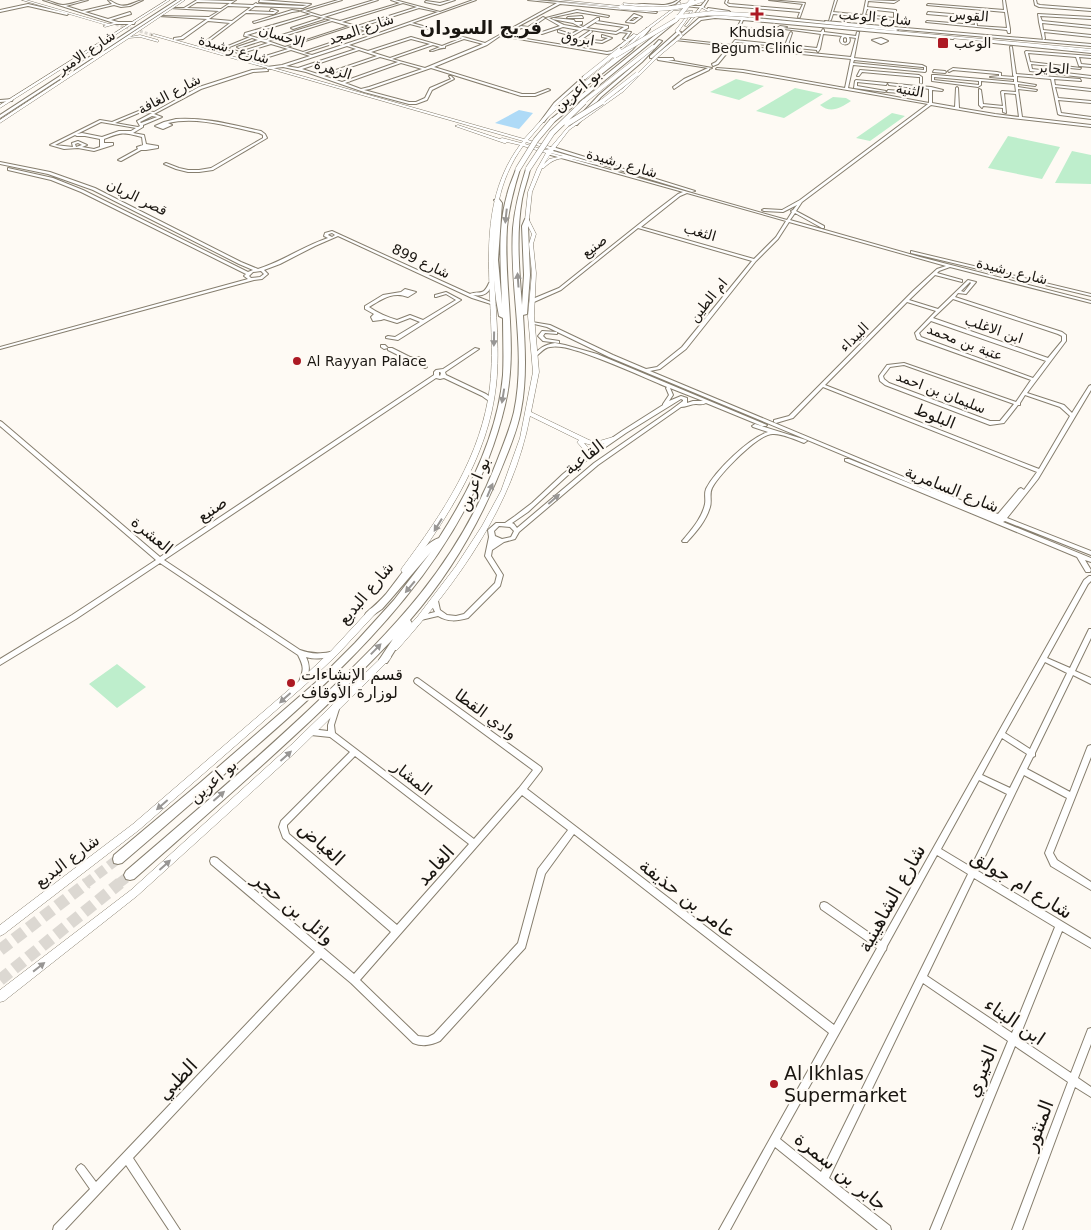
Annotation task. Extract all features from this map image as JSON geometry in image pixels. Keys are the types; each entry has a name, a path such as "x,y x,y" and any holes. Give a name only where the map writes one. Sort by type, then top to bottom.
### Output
{"highway":[{"name":"شارع الامير","path":"0,109 174,0"},
{"name":"شارع الامير","path":"0,117 179,0"},
{"path":"539,0 621,8 687,6 701,0"},
{"path":"552,121 676,20 691,0"},
{"name":"بو اعرين","path":"130,875 288,736 351,675 422,600 477,516 492,486 511,433 522,382 516,217 520,191 528,169 562,121 672,32 701,0"},
{"path":"542,121 555,104 614,53 650,30 666,22 689,15 712,13 749,15 896,30"},
{"path":"578,84 615,56 676,20"},
{"path":"557,110 631,49 650,30"},
{"name":"بو اعرين","path":"118,859 273,727 330,674 364,639 416,579 445,537 477,479 494,434 505,387 506,218 509,196 518,169 536,140 552,121 557,110 640,44 650,30"},
{"path":"597,108 602,99 679,36"},
{"path":"575,124 594,103 653,50 653,47"},
{"path":"544,144 550,141 573,119 618,90 650,60"},
{"path":"20,110 49,85"},
{"path":"497,200 499,203 496,226 497,286 501,312 506,324"},
{"path":"521,321 526,308 525,229 527,220"},
{"path":"368,615 382,603 427,550 445,537"},
{"path":"384,660 422,600"}],"main road":[{"path":"21,0 111,24"},
{"path":"34,0 71,10"},
{"path":"34,0 111,24 118,32"},
{"name":"شارع الامير","path":"0,109 2,102 12,102 169,0"},
{"name":"شارع الامير","path":"0,122 184,0"},
{"path":"679,36 678,31 691,0"},
{"path":"574,1 843,26"},
{"name":"شارع الوعب","path":"574,1 656,11 687,10 843,26 1045,41 1091,48"},
{"name":"شارع الوعب","path":"554,2 598,2 649,6 672,10"},
{"path":"649,6 669,6 679,2"},
{"name":"بو اعرين","path":"525,143 542,121 630,46 635,39 650,30 679,2"},
{"path":"39,4 67,14 111,24"},
{"path":"52,5 62,6"},
{"path":"656,11 666,12 666,16 674,16 684,20"},
{"path":"650,60 679,36 691,20 701,12"},
{"name":"شارع الوعب","path":"701,12 718,16 839,27 881,35 991,40 1091,48"},
{"path":"740,15 749,15"},
{"path":"691,20 704,16 718,16"},
{"path":"839,27 851,30"},
{"path":"141,28 175,39 181,39 248,62"},
{"path":"621,46 650,30"},
{"path":"872,31 881,35"},
{"path":"931,32 981,36"},
{"path":"144,37 149,34 158,34"},
{"name":"شارع رشيدة","path":"550,151 529,147 525,143 507,135 278,71 268,69 255,67 151,36 248,62 268,69 457,126 525,143 544,144 550,151"},
{"path":"119,43 130,38 144,37 238,62"},
{"path":"997,38 1004,37"},
{"path":"1018,38 1045,41"},
{"path":"621,46 630,46"},
{"path":"322,83 333,79"},
{"name":"بو اعرين","path":"527,220 530,192 538,169 556,142 575,124 597,108"},
{"path":"557,110 539,134 546,138 560,138"},
{"path":"433,119 446,120 537,148"},
{"path":"457,126 512,145 515,150 508,162 509,166"},
{"path":"507,135 521,136 533,132"},
{"path":"530,192 527,186 527,177 537,148 544,144 556,142 559,147 588,159"},
{"name":"شارع البديع","path":"0,931 136,827 334,654 368,615 434,531 450,505 474,458 481,441 491,400 494,385 494,304 490,284 492,220 509,166 525,143"},
{"path":"518,152 529,147"},
{"path":"550,151 591,163 610,165"},
{"path":"538,169 547,162 564,158"},
{"path":"0,997 134,893 311,732 384,660 422,618 459,568 485,527 507,483 525,427 534,387 535,356 532,301 534,273 531,244 534,234 527,220"},
{"path":"528,413 587,442 596,444 613,439"},
{"path":"525,427 542,424 580,442 588,450 583,461"}],"street":[{"path":"0,11 26,3 21,0"},
{"path":"44,0 107,20 111,24 134,22"},
{"path":"62,6 86,0"},
{"path":"81,12 113,1 130,7 142,0"},
{"path":"302,12 341,0"},
{"path":"319,17 377,0"},
{"path":"392,0 440,12"},
{"path":"414,6 431,0"},
{"path":"426,2 440,4 454,0"},
{"name":"شارع المجد","path":"268,69 380,34 475,0"},
{"name":"شارع الوعب","path":"529,0 631,8"},
{"name":"شارع الوعب","path":"586,0 598,2"},
{"path":"636,5 668,6 683,0"},
{"path":"707,0 698,20 679,36 683,40 731,47 926,67 925,70 851,64"},
{"path":"726,0 726,3 729,5 802,11"},
{"path":"770,0 804,1 799,17 793,19"},
{"path":"825,22 830,20 836,0"},
{"path":"864,16 867,0 894,2 898,0"},
{"path":"926,29 929,0"},
{"path":"1004,0 1010,36"},
{"path":"185,8 197,1 233,1"},
{"path":"181,39 233,1"},
{"path":"203,44 232,22 252,8 262,1 310,4 303,7 252,8"},
{"path":"362,89 432,67 486,44 536,17 554,2"},
{"path":"1035,2 1062,5"},
{"path":"1035,2 1041,6 1091,10"},
{"path":"339,22 402,3"},
{"path":"16,6 30,5 67,14"},
{"path":"575,11 583,5"},
{"path":"928,5 1006,11"},
{"path":"227,6 252,8 277,10 274,12 252,8"},
{"path":"173,7 221,10"},
{"path":"357,27 419,7"},
{"path":"631,8 634,15"},
{"path":"832,14 896,21 895,11 865,8"},
{"name":"شارع الوعب","path":"708,9 740,15"},
{"path":"687,10 701,12"},
{"path":"975,11 992,12 994,10"},
{"path":"254,22 292,11 310,14 380,34"},
{"path":"575,11 604,15 612,20"},
{"path":"548,18 582,17 575,11"},
{"path":"530,27 548,18 575,11 584,11"},
{"name":"شارع الوعب","path":"701,12 756,22 872,31"},
{"path":"107,20 130,13"},
{"path":"928,13 975,17 976,26"},
{"name":"الاحسان","path":"310,14 245,35 314,56"},
{"path":"1045,41 1038,16 1042,14 1091,18"},
{"path":"161,15 210,18"},
{"path":"595,22 604,15"},
{"path":"634,15 641,17 637,20 630,19 634,15"},
{"name":"شارع الوعب","path":"749,15 931,32"},
{"path":"536,17 548,18 577,22 595,22 627,27 616,34 583,28 569,28 548,18"},
{"path":"565,39 583,28 608,17"},
{"path":"799,17 803,20"},
{"path":"111,24 128,18"},
{"path":"292,28 324,18"},
{"path":"571,18 583,28 611,38 603,42 580,38 591,31"},
{"path":"207,20 232,22"},
{"path":"238,47 332,20"},
{"path":"741,29 738,28 742,20"},
{"path":"830,20 835,23"},
{"path":"569,28 577,22"},
{"name":"القوس","path":"927,22 1009,29"},
{"path":"1040,22 1091,26"},
{"path":"409,23 486,44"},
{"path":"767,31 772,23"},
{"path":"605,32 616,25"},
{"path":"284,47 352,26"},
{"path":"502,36 521,27 538,28 530,32 542,33 562,26"},
{"path":"813,32 812,29 797,26 780,26 778,28 813,32 822,35"},
{"path":"817,55 824,27"},
{"path":"544,28 550,29"},
{"path":"612,28 630,34 624,39 629,40"},
{"path":"741,29 857,39"},
{"path":"674,88 699,72 712,67 731,47 741,29"},
{"path":"921,30 926,29 931,32"},
{"path":"851,30 863,31"},
{"path":"303,53 369,31"},
{"path":"559,31 559,33 571,35"},
{"path":"754,43 760,31"},
{"path":"509,34 520,34 513,32"},
{"path":"846,89 858,32"},
{"path":"1042,32 1091,36"},
{"path":"786,46 791,33"},
{"path":"522,34 536,38 536,41"},
{"path":"574,47 583,41 590,40 599,35"},
{"name":"شارع الوعب","path":"881,35 1080,50 1091,48"},
{"name":"ابروق","path":"502,36 610,53 621,46"},
{"path":"981,36 1018,38"},
{"path":"253,37 224,47 261,58 292,49"},
{"path":"1004,37 1018,38"},
{"path":"369,52 410,38 444,47"},
{"path":"431,51 464,38"},
{"path":"848,40 857,39"},
{"path":"991,40 1010,46 1016,44"},
{"path":"735,41 819,49"},
{"path":"240,53 272,43"},
{"path":"390,58 433,44"},
{"path":"347,45 424,69"},
{"path":"1010,46 1021,118"},
{"name":"الزهرة","path":"298,69 359,49"},
{"path":"1070,49 1077,56 1082,74"},
{"path":"1077,56 1080,50"},
{"path":"1091,57 1026,52 1030,70 1091,75"},
{"path":"1050,54 1054,65"},
{"path":"321,76 380,55"},
{"name":"الثنية","path":"657,56 712,67"},
{"name":"الثنية","path":"661,61 658,59 673,59"},
{"name":"الثنية","path":"650,60 712,67 846,89 870,91 930,104 1021,118 1091,126"},
{"path":"343,83 402,62"},
{"path":"1029,63 1091,66"},
{"path":"278,71 282,66"},
{"name":"الزهرة","path":"282,66 414,103 427,98 431,89 453,79 450,77"},
{"path":"253,72 255,67"},
{"path":"432,67 522,95 535,95 549,90"},
{"name":"شارع الغافة","path":"128,132 142,124 137,123 192,92 268,69"},
{"name":"الحاير","path":"934,71 1091,81"},
{"path":"849,74 920,84 942,90"},
{"path":"980,80 980,85 978,86 936,82 933,80 933,76 936,76 1036,85"},
{"path":"1052,78 1061,114 1091,118"},
{"path":"855,82 916,88 915,94 870,91 855,87 855,82"},
{"path":"1000,82 1001,90"},
{"path":"1053,86 1091,90"},
{"path":"785,219 801,201 930,104 931,88"},
{"path":"957,88 957,108"},
{"path":"1016,88 1036,90"},
{"path":"980,90 982,106 984,108 982,112"},
{"path":"897,98 898,92"},
{"path":"1005,112 1002,92 1017,93"},
{"path":"1075,92 1091,94"},
{"path":"1056,99 1091,102"},
{"path":"982,106 1004,107"},
{"path":"112,122 141,111 160,117 142,124"},
{"path":"142,124 165,128 170,125 166,123 178,119 189,119 260,132 265,138 212,169 191,172 166,164"},
{"path":"102,138 102,145 96,150 52,146 102,121 138,128"},
{"path":"84,135 102,138 112,134 128,132"},
{"name":"شارع الغافة","path":"120,160 140,149 138,147 146,146 143,136 128,132"},
{"name":"شارع رشيدة","path":"550,151 564,158 769,217 824,227 1091,295"},
{"name":"شارع رشيدة","path":"550,151 610,165 764,210 800,224 919,258 1006,280 1040,286 1091,301"},
{"name":"قصر الريان","path":"0,163 34,169 74,184 164,224 240,263 266,273"},
{"name":"قصر الريان","path":"0,168 74,184 247,274 247,277 253,279"},
{"name":"صنيع","path":"654,214 676,194 674,190"},
{"name":"صنيع","path":"532,301 548,296 570,281 679,195 687,193"},
{"path":"695,196 858,237"},
{"path":"764,210 781,211 792,209 824,227"},
{"name":"ام الطين","path":"646,370 658,368 684,348 784,229 785,219"},
{"name":"ام الطين","path":"772,241 785,219"},
{"path":"784,229 791,225 800,224"},
{"name":"الثغب","path":"638,227 756,260"},
{"path":"320,242 327,233 332,232 338,235"},
{"path":"0,348 253,279 263,278 266,273 278,264 320,242 338,235"},
{"name":"شارع 899","path":"338,235 459,291 494,304"},
{"name":"شارع 899","path":"326,236 374,252"},
{"path":"901,253 979,270 984,269"},
{"path":"919,258 933,264 936,272 961,281"},
{"path":"231,285 247,274 278,264"},
{"path":"936,272 953,267"},
{"name":"البيداء","path":"791,417 936,272"},
{"name":"شارع 899","path":"459,291 474,295 482,294 488,292 490,284"},
{"path":"533,292 548,296"},
{"name":"عتبة بن محمد","path":"957,292 918,333 920,339 1035,380"},
{"path":"388,337 396,339 460,300 446,293 436,296"},
{"path":"402,294 386,296 367,306 367,308 378,315 374,316 374,319 380,320 383,317 412,329"},
{"name":"سليمان بن احمد","path":"952,297 1063,334 1064,341 1018,404 1002,422 994,424 887,384 882,380 881,376 892,364 904,364 1018,404"},
{"name":"عتبة بن محمد","path":"906,300 938,310"},
{"path":"398,322 410,316 423,322"},
{"name":"ابن الاغلب","path":"931,319 1049,360"},
{"name":"شارع السامرية","path":"532,322 550,328 867,466 1000,520 1073,552 1090,564"},
{"path":"584,344 550,331 540,335 543,340 566,344 595,356"},
{"name":"شارع السامرية","path":"535,356 542,348 553,345 568,347 595,356 983,511 1000,520 1040,532 1091,553"},
{"path":"386,348 408,358 407,363 412,365 418,363 436,374 443,373 477,349"},
{"name":"شارع السامرية","path":"610,362 760,428 804,441"},
{"path":"658,368 660,376"},
{"path":"443,373 491,400"},
{"name":"صنيع","path":"0,662 74,617 436,374"},
{"path":"471,389 484,390 494,385"},
{"name":"البلوط","path":"822,385 1037,473"},
{"path":"1000,520 1036,478 1037,473 1091,386"},
{"path":"659,410 670,397 668,388"},
{"path":"1026,394 1062,406 1079,407"},
{"path":"1084,397 1091,400"},
{"name":"القاعية","path":"508,523 520,516 583,461 613,439 678,398 685,399 685,402 673,411 596,464 517,530"},
{"name":"شارع السامرية","path":"713,399 776,421 804,434 812,441"},
{"name":"القاعية","path":"673,411 688,404 704,403"},
{"path":"1062,406 1073,416"},
{"path":"776,421 791,417"},
{"path":"790,428 788,423 791,417"},
{"name":"العشرة","path":"0,423 160,560 298,652 308,656 319,657 334,654"},
{"path":"760,428 762,435"},
{"path":"686,541 704,515 708,504 708,492 716,477 762,435 772,432"},
{"path":"983,511 1007,511 1018,522 1040,532"},
{"path":"435,601 435,606 439,613 452,619 466,616 498,584 500,574 490,562 488,556 492,537 491,530 494,526 508,523 517,530 513,538 502,541 490,550"},
{"path":"492,537 502,541"},
{"path":"1073,552 1090,564"},
{"name":"شارع الشاهينية","path":"724,1230 1088,580 1090,564"},
{"path":"422,618 439,613"},
{"path":"823,1179 1091,631"},
{"path":"298,652 305,659 307,668 302,683"},
{"path":"1044,659 1091,682"},
{"name":"وادي القطا","path":"417,681 538,769"},
{"path":"311,732 332,734 332,716 337,707"},
{"name":"المشار","path":"332,734 475,844"},
{"path":"1002,734 1032,754"},
{"path":"1091,748 1049,853 1054,863 1091,886"},
{"name":"الغياض","path":"355,751 284,823 283,827 286,836 397,932"},
{"name":"الغامد","path":"354,980 475,844 538,769"},
{"path":"1023,770 1071,796"},
{"path":"978,776 1012,793"},
{"name":"عامر بن حذيفة","path":"522,790 835,1032"},
{"name":"وائل بن حجر","path":"214,861 354,980 416,1040 428,1041 437,1038 522,945 542,870 572,829"},
{"name":"شارع ام جولق","path":"936,851 1091,944"},
{"path":"824,906 883,947"},
{"name":"الخيري","path":"935,1230 1060,926"},
{"name":"الظبي","path":"58,1230 321,952"},
{"name":"ابن البناء","path":"921,977 1091,1092"},
{"name":"المنثور","path":"1017,1230 1091,1032"},
{"name":"جابر بن سمرة","path":"774,1140 886,1230"},
{"path":"127,1157 175,1230"},
{"path":"81,1170 96,1190"}],"green space":[{"path":"736,79 764,86 739,100 710,92"},
{"path":"795,88 823,94 784,118 756,111"},
{"path":"833,97 846,98 851,101 832,110 820,105"},
{"path":"892,113 905,116 870,141 856,138"},
{"path":"1008,136 1060,147 1042,179 988,168"},
{"path":"1072,151 1091,155 1091,184 1055,183"},
{"path":"117,664 146,687 117,708 89,684"}],"water":[{"path":"519,110 533,113 519,129 495,123"}],"tunnel":[{"path":"111,23 153,35"},
{"path":"85,884 118,859"},
{"path":"118,884 130,875"},
{"path":"0,950 87,883"},
{"path":"0,980 120,883"}],"place":[{"name":"Khudsia Begum Clinic","path":"757,14"},
{"name":"الوعب","path":"943,43"},
{"name":"Al Rayyan Palace","path":"297,361"},
{"name":"قسم الإنشاءات لوزارة الأوقاف","path":"291,683"},
{"name":"Al Ikhlas Supermarket","path":"774,1084"}],"district":[{"name":"فريج السودان","path":"481,27"}]}
